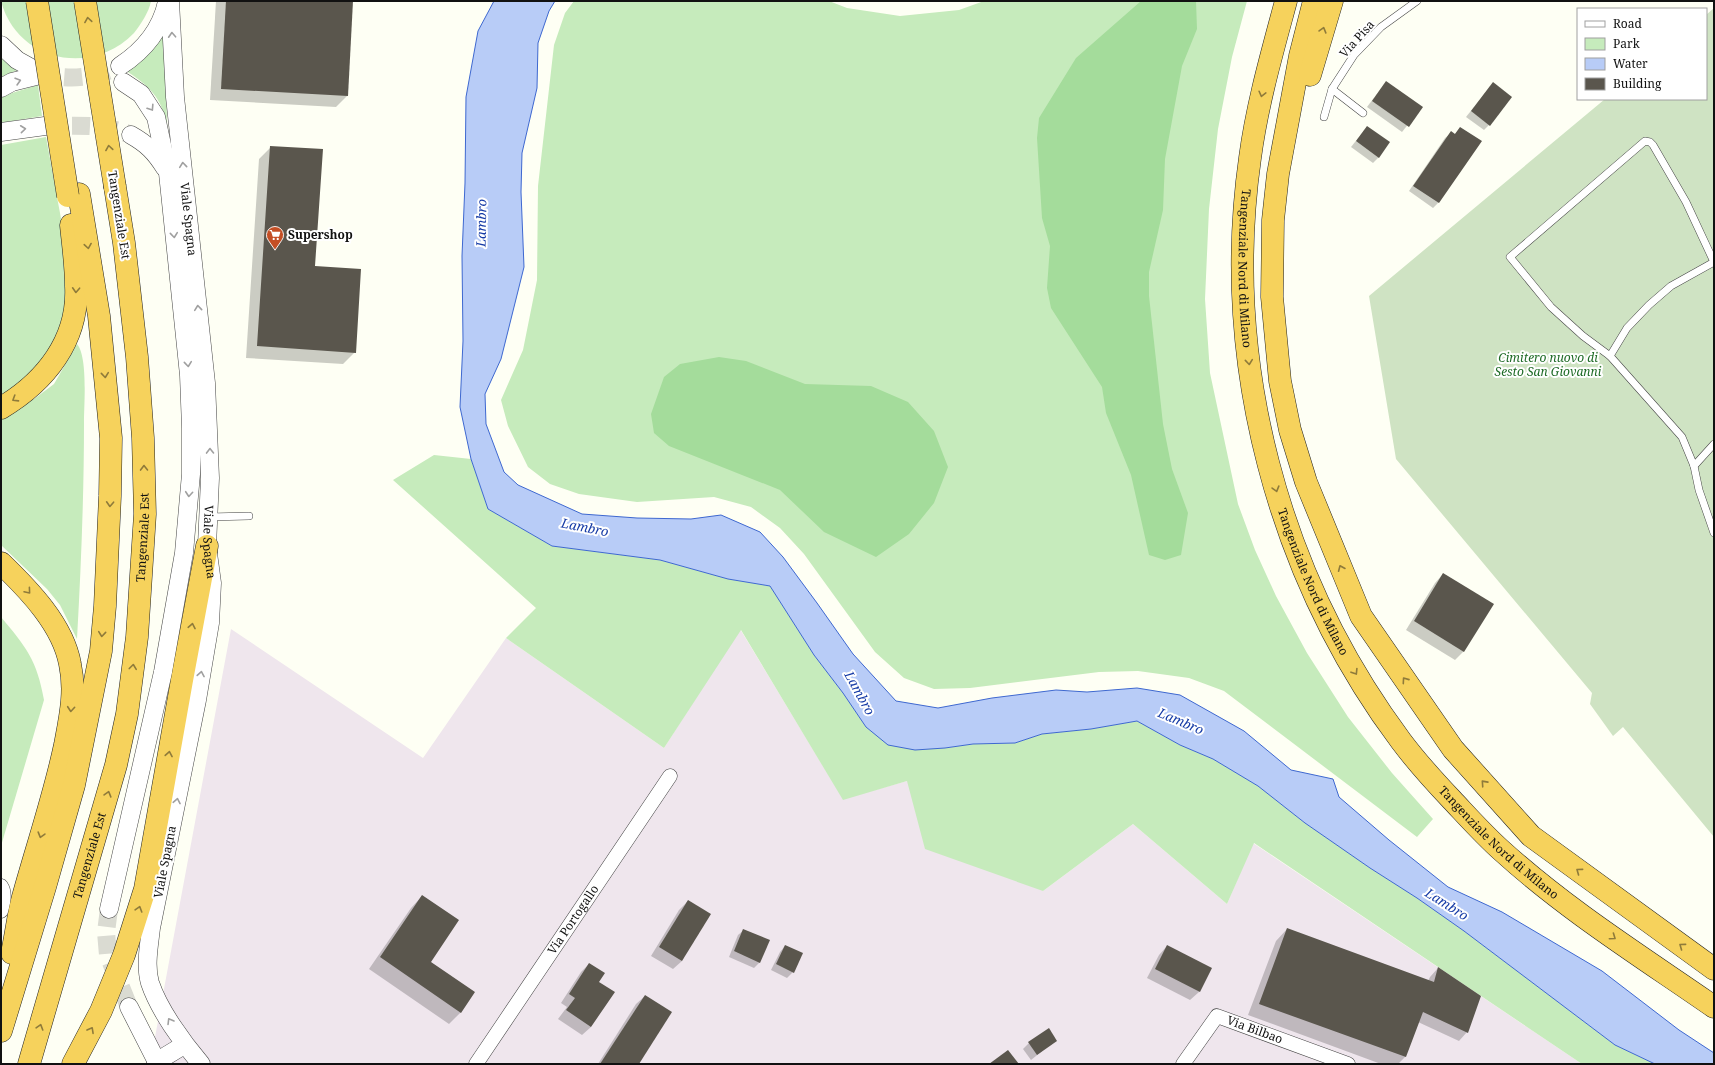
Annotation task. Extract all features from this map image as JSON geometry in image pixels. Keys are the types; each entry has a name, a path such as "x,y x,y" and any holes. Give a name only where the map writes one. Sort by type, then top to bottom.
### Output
{"highway":[{"path":"1,1031 45,887 74,785 100,651 105,606 110,496 111,438 99,316 37,1"},
{"path":"1,408 20,396 42,376 60,352 72,325 77,288 74,195 49,1"},
{"name":"Tangenziale Est","path":"29,1064 116,765 127,714 137,637 145,514 143,438 137,358 124,243 85,1"},
{"name":"Tangenziale Nord di Milano","path":"1286,1 1260,98 1249,160 1242,264 1245,322 1251,383 1261,439 1294,547 1312,592 1348,661 1374,702 1402,742 1462,811 1500,850 1544,887 1605,932 1714,1007"},
{"path":"1314,1 1299,114 1289,173 1281,295 1280,381 1290,430 1306,482 1361,616 1453,749 1531,836 1714,969"},
{"path":"1307,58 1332,1"},
{"path":"72,1064 104,1004 124,955 145,889 207,546"},
{"path":"1,563 27,590 56,629 70,663 73,684 72,711 59,772 23,899 1,1012"}],"street":[{"name":"Viale Spagna","path":"109,909 163,672 184,553 191,474 189,375 168,173 156,117 141,94 121,74 134,56 155,32 162,19 168,1"},
{"name":"Viale Spagna","path":"168,1 175,97 206,383 210,478 207,546 212,584 210,622 197,700 151,928 147,963 150,983 159,1002 184,1045 201,1064"},
{"path":"1,45 17,60 35,73 1,88"},
{"path":"1,132 45,126"},
{"path":"131,135 142,141 156,153 168,173"},
{"name":"Via Portogallo","path":"476,1064 670,776"},
{"path":"1,911 4,903 2,888"},
{"path":"130,1006 156,1064 184,1045"},
{"name":"Via Bilbao","path":"1183,1064 1217,1016 1348,1064"}],"lane":[{"name":"Via Pisa","path":"1324,117 1332,89 1354,55 1382,27 1417,1"},
{"path":"1332,89 1363,113"},
{"path":"1610,356 1627,328 1648,305 1671,286 1714,262 1686,202 1653,145 1650,142 1645,141 1510,257 1552,307 1582,336 1610,356 1682,437 1694,466 1699,490 1714,533"},
{"path":"1694,466 1714,444"},
{"path":"209,517 249,516"}],"shaded area":[{"path":"231,629 423,758 506,638 664,748 740,629 843,799 907,781 1043,891 1133,824 1227,904 1253,843 1582,1064 150,1064"}],"green space":[{"path":"1,1 151,1 147,14 137,29 117,47 98,55 78,58 58,56 39,50 23,38 10,22"},
{"path":"574,1 829,1 847,8 900,16 959,10 984,1 1247,1 1232,57 1218,129 1209,209 1205,299 1210,373 1238,504 1255,550 1276,596 1307,653 1348,717 1392,773 1433,819 1417,837 1224,691 1189,678 1138,671 1099,672 970,688 934,689 904,678 875,652 804,554 780,528 751,507 714,497 637,502 579,494 550,484 528,467 508,426 501,400 523,350 537,280 538,186 554,45 565,13"},
{"path":"1141,1 1196,1 1197,29 1182,66 1165,159 1163,210 1149,272 1149,296 1163,424 1172,469 1188,513 1181,555 1165,560 1149,555 1131,475 1106,413 1102,387 1051,308 1047,288 1050,246 1042,218 1037,138 1039,118 1076,58"},
{"name":"Cimitero nuovo di Sesto San Giovanni","path":"1714,8 1714,837 1623,727 1613,736 1590,704 1592,693 1396,459 1369,296 1604,100 1707,100 1707,14"},
{"path":"165,31 167,125 161,106 153,93 141,81 125,70"},
{"path":"1,51 22,68 1,77"},
{"path":"38,85 42,116 1,123 1,98"},
{"path":"46,137 62,224 66,297 61,333 43,364 1,399 1,145"},
{"path":"77,344 83,359 85,393 82,531 77,639 60,605 47,589 1,545 1,417 34,399 54,384"},
{"path":"719,357 746,361 805,384 871,386 908,402 934,431 948,467 934,503 909,534 876,557 824,532 780,490 669,446 654,433 651,414 664,377 680,364"},
{"path":"434,455 471,459 488,509 552,546 660,560 728,579 770,586 814,655 843,693 866,727 945,748 973,744 1015,743 1042,734 1091,729 1137,721 1180,745 1213,759 1258,786 1305,823 1464,931 1615,1045 1655,1064 1582,1064 1254,843 1227,904 1133,824 1043,891 925,849 907,781 843,800 741,630 664,748 506,638 536,608 393,480"},
{"path":"1,617 24,646 34,664 44,700 1,846"}],"water":[{"name":"Lambro","path":"494,1 555,1 549,11 538,43 537,88 522,153 521,192 524,267 501,359 485,394 486,424 504,472 518,485 582,514 637,518 691,519 721,515 760,532 783,557 853,654 896,701 938,708 992,698 1056,690 1087,692 1137,688 1180,695 1244,731 1291,770 1333,779 1339,797 1389,840 1448,887 1502,912 1602,971 1679,1030 1714,1053 1714,1064 1655,1064 1615,1045 1464,931 1305,823 1258,786 1213,759 1180,745 1137,721 1091,729 1042,734 1015,743 973,744 915,750 888,745 866,727 843,693 814,655 770,586 728,579 660,560 552,546 488,509 471,459 460,407 463,341 462,256 466,97 478,31"}],"building":[{"path":"226,1 353,1 348,96 221,89"},
{"path":"1386,81 1423,107 1409,127 1372,101"},
{"path":"1493,82 1512,97 1490,126 1471,111"},
{"path":"1367,126 1390,142 1379,158 1356,141"},
{"path":"1460,127 1482,141 1439,203 1413,186 1451,131 1455,134"},
{"path":"270,146 323,149 315,266 361,269 356,353 257,346"},
{"path":"1443,573 1494,604 1464,652 1414,621"},
{"path":"422,895 459,920 431,962 475,992 461,1013 380,957"},
{"path":"688,900 711,914 682,961 659,947"},
{"path":"1287,928 1434,982 1438,967 1481,996 1468,1033 1423,1012 1406,1057 1259,1004"},
{"path":"743,929 770,940 760,963 734,951"},
{"path":"785,945 803,953 794,973 776,964"},
{"path":"1167,945 1212,968 1200,992 1155,969"},
{"path":"589,963 605,973 599,982 615,992 591,1027 566,1010 575,998 569,994"},
{"path":"645,995 672,1012 639,1064 600,1064"},
{"path":"1049,1028 1057,1041 1037,1055 1028,1042"},
{"path":"1008,1050 1019,1064 989,1064"}],"tunnel":[{"path":"38,71 59,77 79,77 90,76 120,66"},
{"path":"45,126 99,127 120,131 131,135"},
{"path":"109,909 106,932 108,955 129,1007"}],"place":[{"name":"Supershop","path":"275,250"}]}
